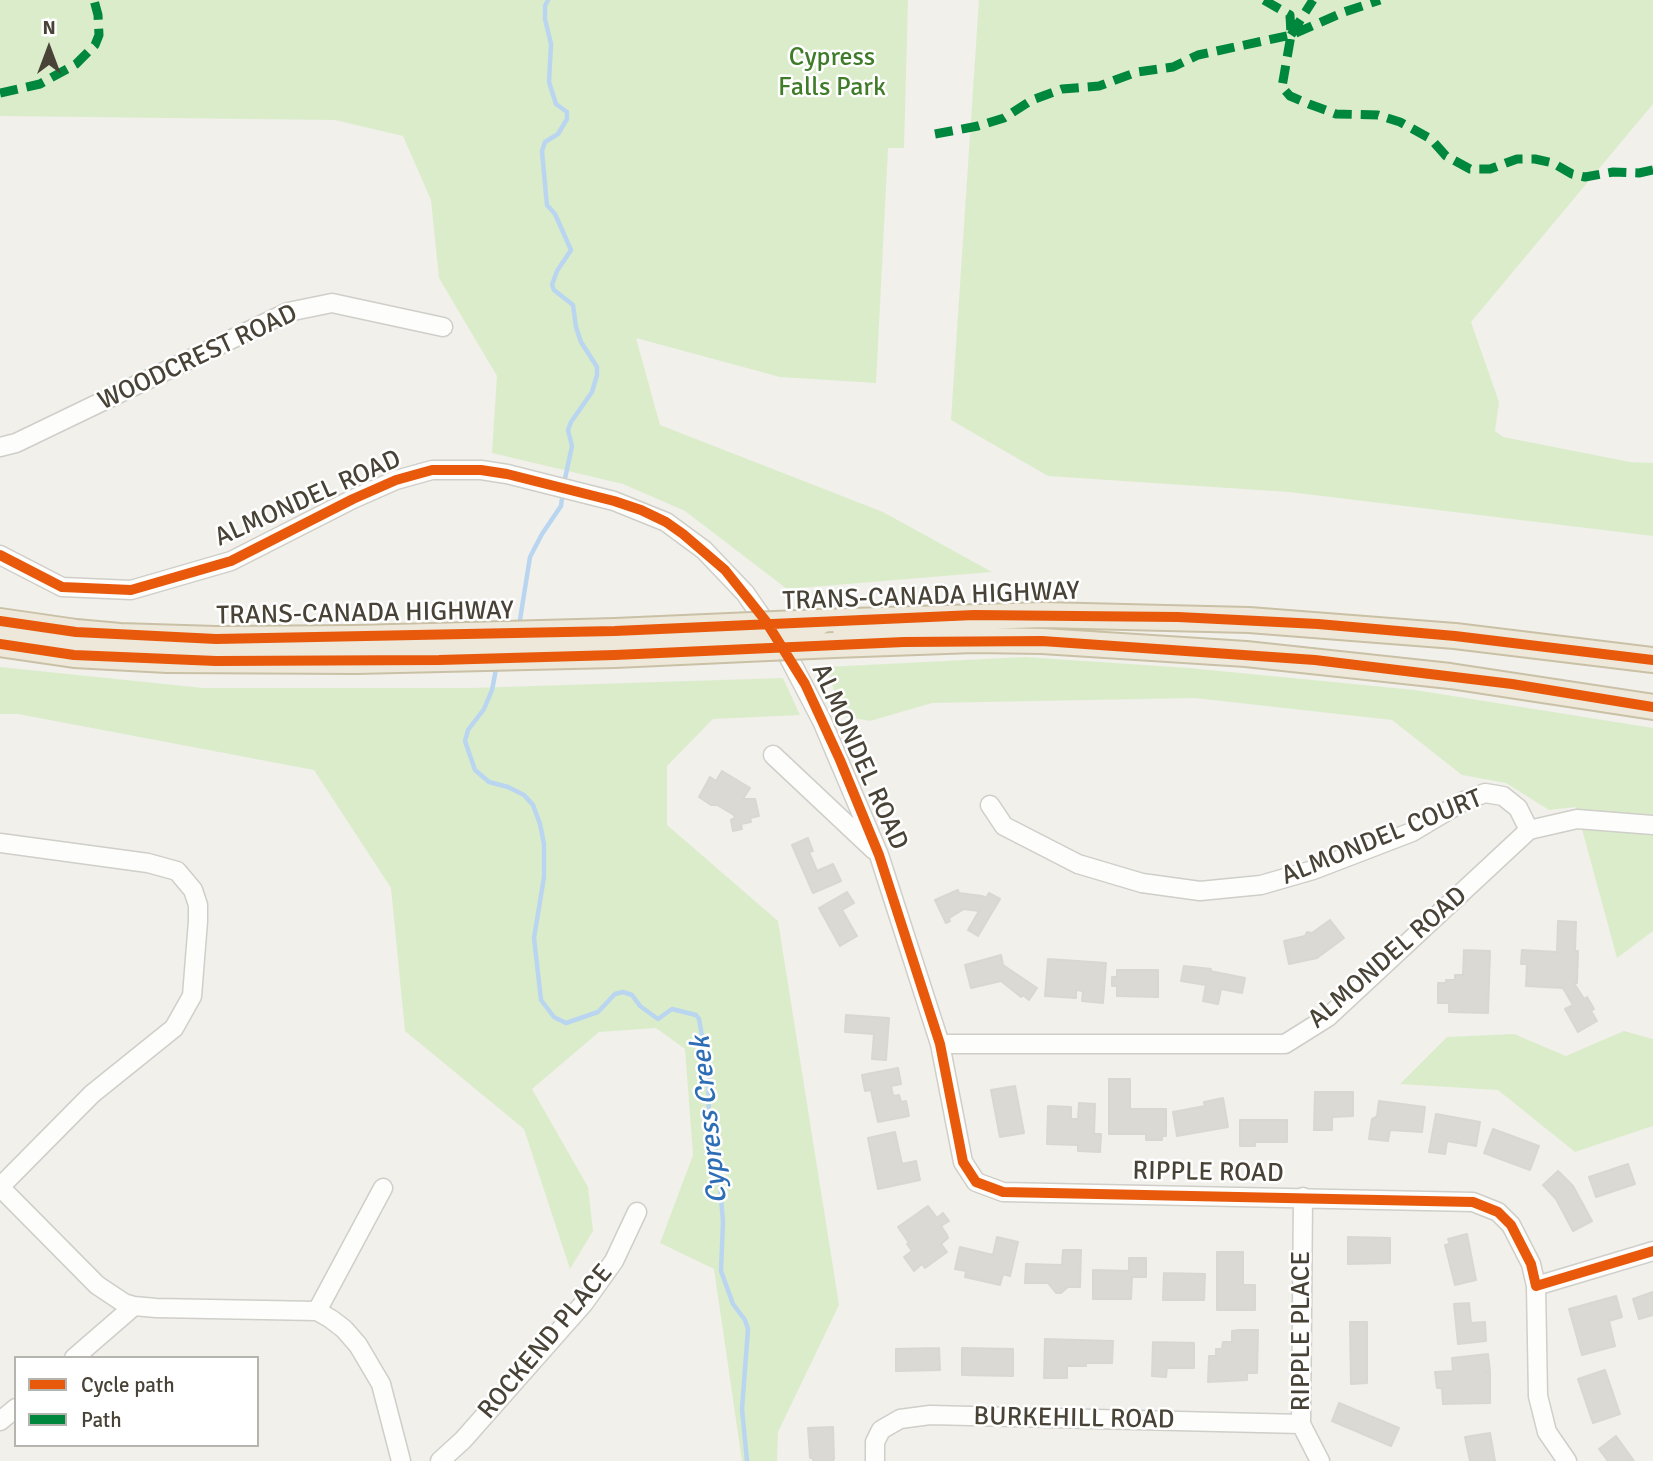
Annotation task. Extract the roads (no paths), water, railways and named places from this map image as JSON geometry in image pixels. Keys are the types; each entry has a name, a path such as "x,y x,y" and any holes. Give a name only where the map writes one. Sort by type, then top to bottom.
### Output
{"highway":[{"name":"TRANS-CANADA HIGHWAY","path":"0,644 74,654 167,660 615,631 1043,615 1249,620 1455,636 1653,660"},
{"name":"TRANS-CANADA HIGHWAY","path":"0,621 120,636 216,639 356,649 603,655 974,640 1042,641 1246,654 1450,676 1653,707"}],"street":[{"name":"WOODCREST ROAD","path":"0,447 16,443 288,312 332,303 443,327"},
{"name":"ALMONDEL ROAD","path":"0,555 62,587 131,590 231,561 354,499 396,480 432,470 455,469 507,474 614,501 666,522 704,550 725,570 765,620 786,652 822,721 879,855 940,1044 1284,1044 1328,1017 1529,830"},
{"path":"774,755 879,855"},
{"name":"ALMONDEL COURT","path":"990,805 1004,826 1078,864 1142,883 1200,891 1261,885 1313,870 1412,832 1464,801 1485,793 1503,796 1518,808 1529,830"},
{"path":"1529,830 1577,819 1653,825"},
{"path":"0,843 148,863 177,871 193,890 198,905 192,996 174,1028 92,1094 0,1187 97,1285 114,1298 134,1306 317,1311 344,1329 369,1362 381,1384 401,1461"},
{"name":"RIPPLE ROAD","path":"940,1044 963,1162 975,1182 1003,1192 1473,1202 1498,1212 1511,1225 1531,1264 1536,1286 1538,1396 1547,1432 1566,1461"},
{"path":"317,1311 383,1188"},
{"name":"RIPPLE PLACE","path":"1303,1197 1301,1424 1320,1461"},
{"name":"ROCKEND PLACE","path":"440,1461 463,1440 584,1303 614,1261 637,1212"},
{"path":"1536,1286 1653,1251"},
{"path":"76,1356 134,1306"},
{"path":"0,1421 14,1410"},
{"name":"BURKEHILL ROAD","path":"875,1461 875,1442 881,1430 900,1419 930,1415 1301,1424"}],"waterway":[{"name":"Cypress Creek","path":"548,0 545,19 551,44 549,82 556,104 567,112 567,119 558,134 545,142 542,151 546,195 547,205 555,214 571,250 557,271 552,285 554,290 573,305 581,342 597,367 592,392 568,430 572,446 564,483"},
{"name":"Cypress Creek","path":"519,626 530,557 561,506 563,491"},
{"name":"Cypress Creek","path":"497,664 492,690 484,709 468,730 465,741 475,770 489,782 524,795 533,805 540,824 544,844 544,877 534,938 541,1000 554,1017 566,1023 598,1012 615,994 623,992 632,995 640,1006 658,1019 672,1009 696,1015 699,1019 708,1070 709,1119 718,1160 723,1222 721,1271 733,1304 748,1329 742,1409 747,1461"}],"park label":[{"name":"Cypress Falls Park","path":"832,73"}]}
